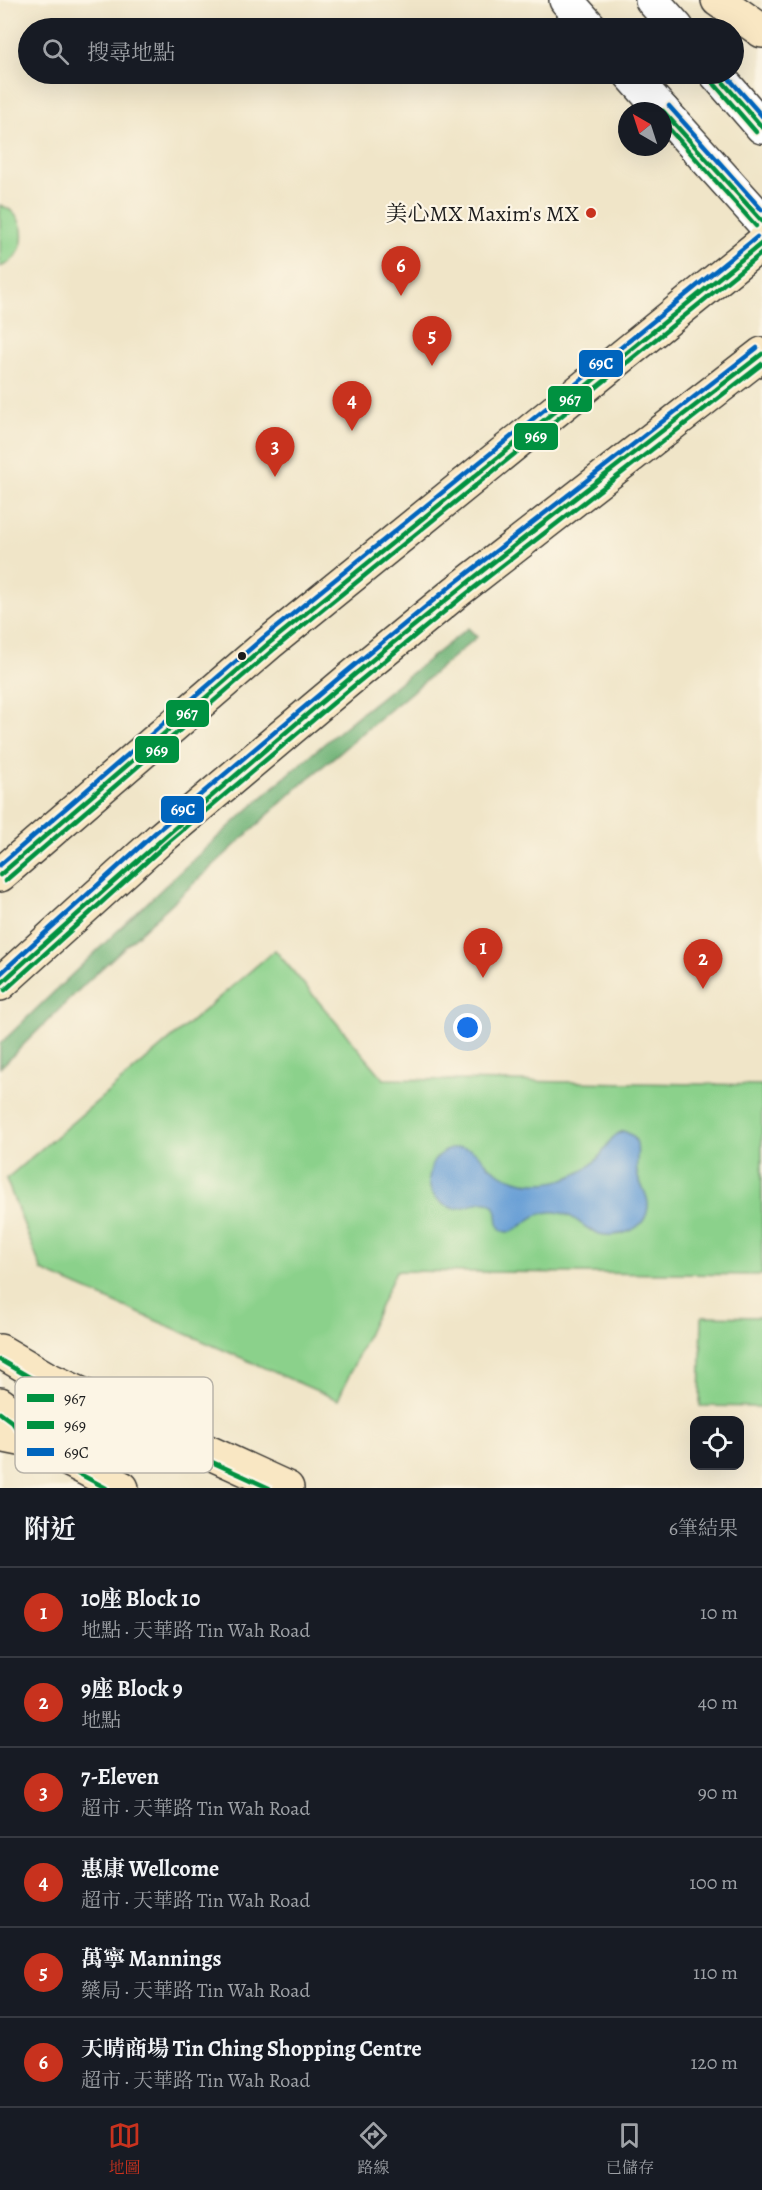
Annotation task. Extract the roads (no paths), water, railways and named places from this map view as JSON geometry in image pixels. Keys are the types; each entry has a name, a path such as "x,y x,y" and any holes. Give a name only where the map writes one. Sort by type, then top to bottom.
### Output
{"main road":[{"path":"718,0 744,18"},
{"path":"744,18 762,31"},
{"path":"0,875 268,644 762,243"},
{"path":"0,984 160,839 345,682 465,585 762,354"},
{"path":"0,1351 44,1377"},
{"path":"0,1404 15,1415"},
{"path":"0,1435 15,1438"},
{"path":"213,1454 287,1488"},
{"path":"94,1473 122,1488"}],"street":[{"path":"566,0 582,18"},
{"path":"652,0 667,18"},
{"path":"639,84 655,102"},
{"path":"725,84 762,127"},
{"path":"672,121 762,221"}],"water":[{"path":"623,1131 631,1135 637,1144 637,1170 648,1206 642,1222 629,1232 612,1235 596,1233 568,1215 556,1212 540,1214 513,1231 504,1231 498,1225 496,1208 493,1205 481,1202 452,1208 444,1205 435,1197 430,1188 432,1164 440,1155 451,1149 471,1149 493,1169 509,1178 528,1183 543,1183 570,1177 585,1169 599,1157 612,1139"}],"place":[{"name":"美心MX Maxim's MX","path":"591,213"},
{"name":"天晴商場 Tin Ching Shopping Centre","path":"401,296"},
{"name":"萬寧 Mannings","path":"432,366"},
{"name":"惠康 Wellcome","path":"352,431"},
{"name":"7-Eleven","path":"275,477"},
{"name":"10座 Block 10","path":"483,978"},
{"name":"9座 Block 9","path":"703,989"}]}
